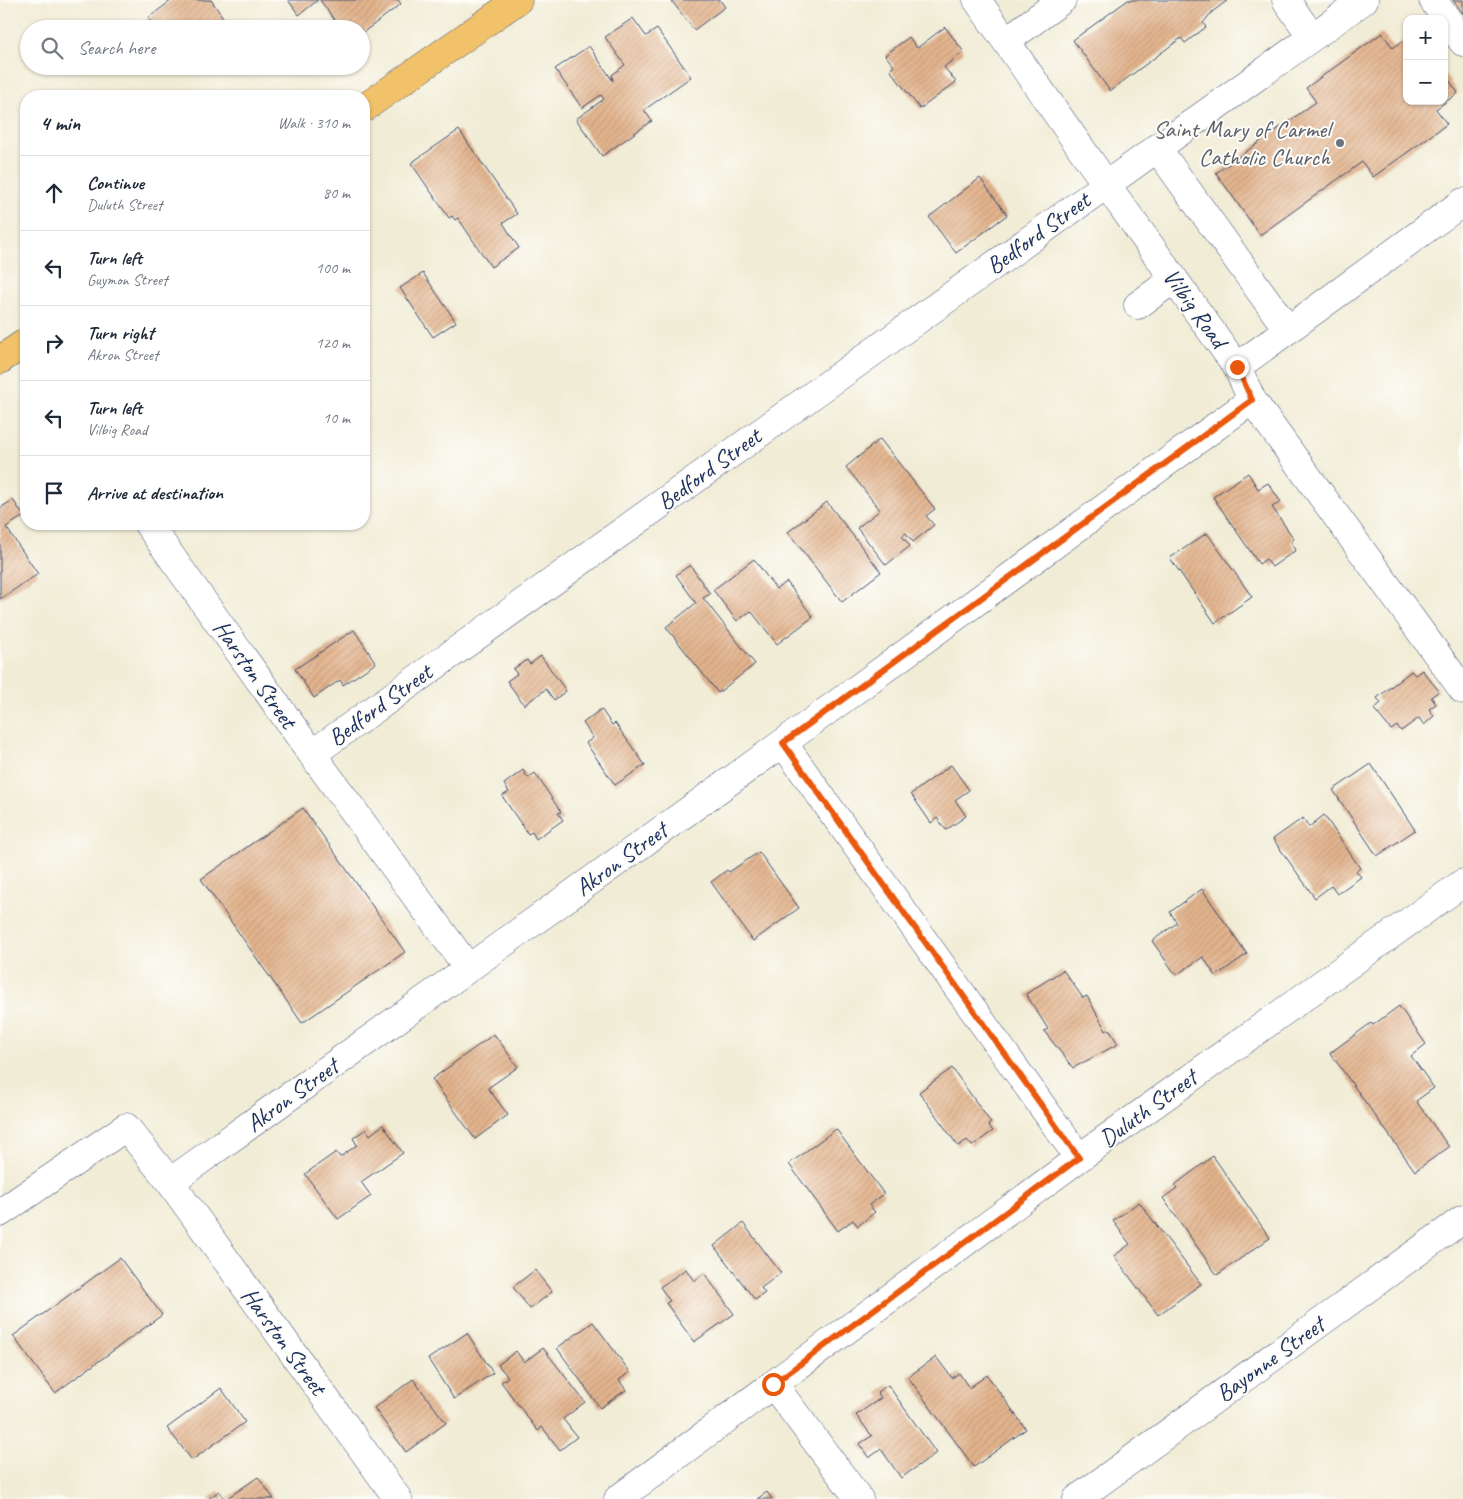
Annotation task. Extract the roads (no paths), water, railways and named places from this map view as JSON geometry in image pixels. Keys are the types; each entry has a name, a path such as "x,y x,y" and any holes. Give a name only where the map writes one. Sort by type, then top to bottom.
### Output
{"main road":[{"path":"370,104 518,0"}],"street":[{"name":"Vilbig Road","path":"977,0 1237,367 1252,400 1463,690"},
{"path":"1006,41 1062,0"},
{"path":"1286,0 1312,37"},
{"name":"Bedford Street","path":"312,754 1364,0"},
{"path":"1433,0 1463,42"},
{"path":"1156,148 1288,330"},
{"path":"1237,367 1463,202"},
{"path":"1138,305 1174,279"},
{"name":"Akron Street","path":"170,1182 783,743 1252,400"},
{"name":"Harston Street","path":"152,530 468,968"},
{"path":"783,743 1079,1158"},
{"name":"Duluth Street","path":"618,1499 1079,1158 1463,883"},
{"path":"0,1214 126,1127 170,1182"},
{"name":"Harston Street","path":"170,1182 398,1499"},
{"name":"Bayonne Street","path":"1078,1499 1463,1218"},
{"path":"773,1384 859,1499"}],"place":[{"name":"Saint Mary of Carmel Catholic Church","path":"1340,143"}]}
